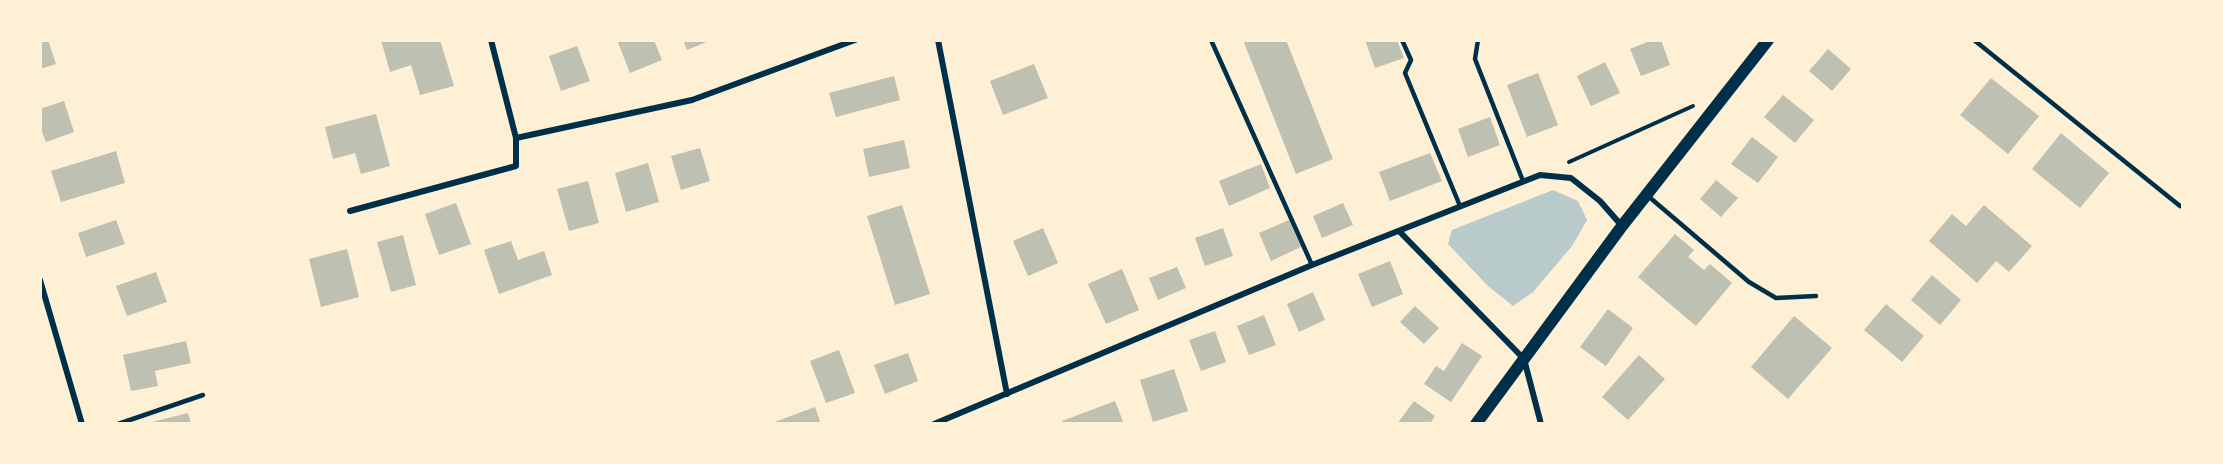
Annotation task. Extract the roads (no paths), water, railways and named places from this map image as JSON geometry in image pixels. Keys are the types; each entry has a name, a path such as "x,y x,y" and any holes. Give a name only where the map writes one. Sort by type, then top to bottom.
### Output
{"main road":[{"path":"1476,423 1622,226 1767,40"}],"street":[{"path":"350,211 516,166 516,138 490,40"},
{"path":"516,138 692,100 855,40"},
{"path":"938,40 1007,394"},
{"path":"934,423 1312,265 1540,175 1571,178 1600,201 1622,226"},
{"path":"1400,231 1524,359 1541,423"},
{"path":"40,280 82,423"}],"lane":[{"path":"1211,40 1312,265"},
{"path":"1402,40 1411,60 1405,74 1460,206"},
{"path":"1478,40 1475,59 1523,181"},
{"path":"1974,40 2180,206"},
{"path":"1646,195 1749,282 1776,298 1816,296"},
{"path":"118,423 203,395"}]}
